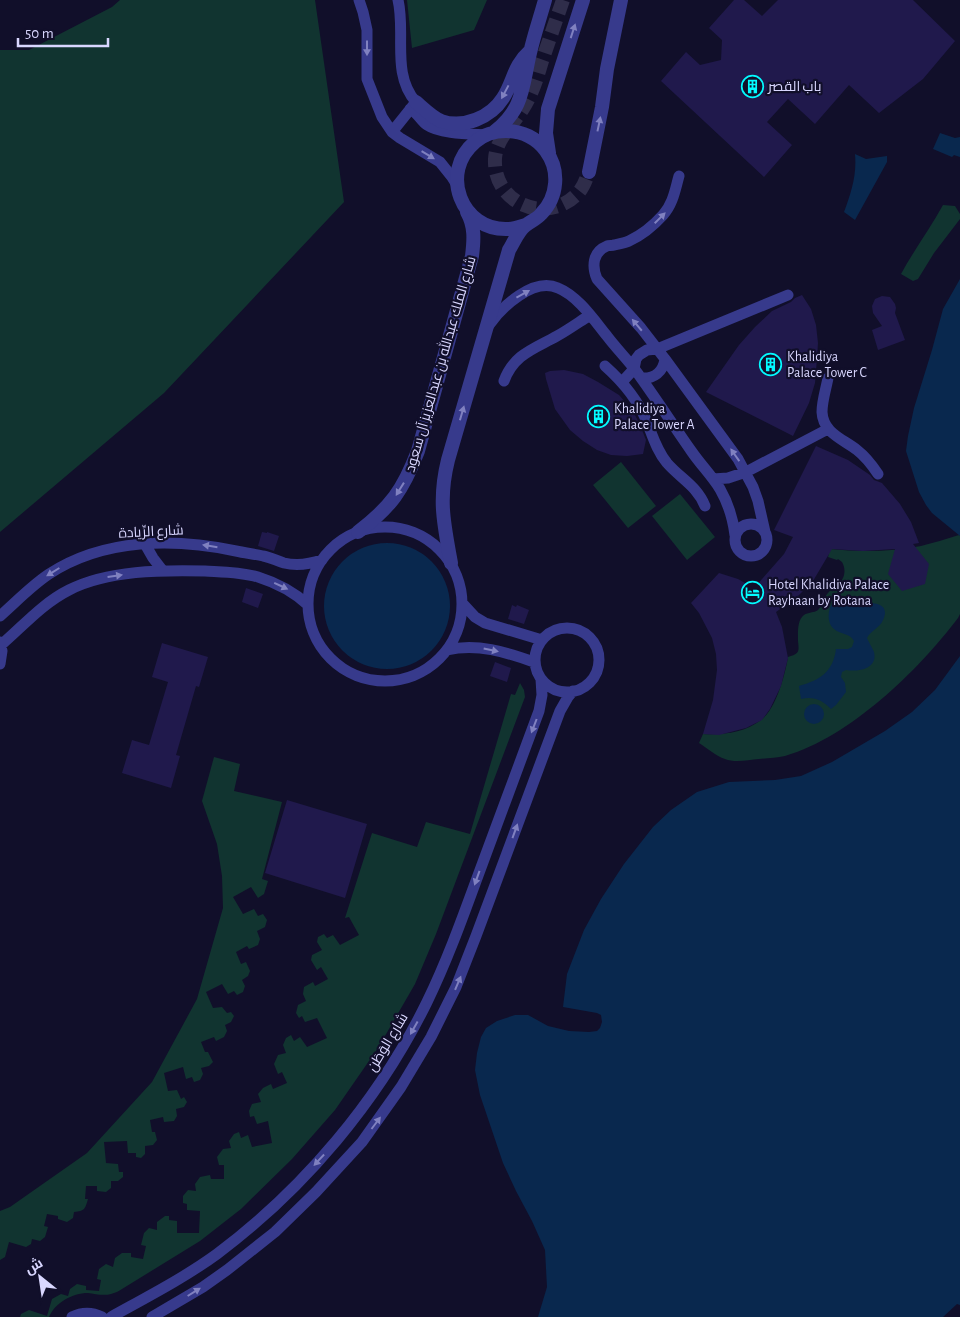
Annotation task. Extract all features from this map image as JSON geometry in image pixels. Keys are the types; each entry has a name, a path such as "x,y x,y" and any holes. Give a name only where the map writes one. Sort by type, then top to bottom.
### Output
{"street":[{"path":"359,0 367,30 367,79 382,117 392,132 440,162 457,185 461,201 466,209 480,222 488,226 507,229 526,225 536,219 543,212 552,197 555,179 546,144 546,121 548,109 583,0"},
{"path":"398,0 401,24 402,67 413,105 423,121 430,127 450,132 490,133 510,131 526,134 539,143 549,156"},
{"path":"457,185 458,168 466,152 478,139 508,120 518,105 522,94 530,51 545,0"},
{"path":"589,172 621,0"},
{"path":"413,105 440,120 448,122 468,122 482,117 502,99 517,66 530,51"},
{"path":"392,132 413,105"},
{"path":"679,176 672,201 662,217 638,236 616,245 607,246 599,252 594,260 593,270 597,279 657,348 738,459 746,472 758,501 765,532"},
{"name":"شارع الملك عبدالله بن عبدالعزيز آل سعود","path":"358,532 395,498 409,474 418,451 472,256 474,234 466,209"},
{"path":"452,563 431,541 418,533 403,528 373,528 358,532 332,548 322,560 311,582 308,605 309,619 313,632 324,650 338,665 350,673 379,681 409,677 424,671 447,650 456,636 461,620 462,590 452,563 442,513 443,485 448,460 509,250 526,225"},
{"path":"488,326 497,314 514,299 530,290 544,286 558,287 572,297 590,315 638,373 713,479 723,495 730,512 738,551 753,557 766,548 768,537 762,528 757,525 747,524 742,526 735,535"},
{"path":"638,373 636,359 647,350 657,348 788,295"},
{"path":"504,380 510,368 521,356 590,315"},
{"path":"638,373 647,378 658,374 665,359"},
{"path":"605,366 622,382 633,396 642,411 654,443 666,462 699,494 705,506"},
{"path":"622,382 638,373"},
{"path":"828,378 822,413 825,424 836,436 860,452 878,474"},
{"path":"713,479 728,478 746,472 828,429"},
{"path":"690,484 705,470"},
{"name":"شارع الرِّيادة","path":"0,616 36,583 72,561 96,552 123,546 168,543 208,546 263,556 290,564 309,564 322,560"},
{"path":"145,544 153,558 164,571"},
{"path":"0,664 2,657 1,644 45,606 70,590 106,577 164,571 214,572 257,577 285,588 308,605"},
{"path":"463,604 475,617 485,623 542,640"},
{"path":"567,628 583,632 595,644 598,652 598,669 594,677 582,688 573,691 564,692 547,686 536,671 534,662 542,640 552,631 567,628"},
{"path":"447,650 467,647 488,649 534,662"},
{"name":"شارع الوَطَن","path":"111,1317 192,1271 262,1217 338,1140 379,1084 414,1028 448,954 539,711 542,695 541,679"},
{"path":"152,1317 203,1287 275,1232 357,1148 386,1110 431,1037 456,986 560,711 573,691"},
{"path":"72,1317 81,1313 88,1313 102,1317"}],"green space":[{"path":"120,0 315,0 344,202 164,393 0,532 0,50 29,50 112,7"},
{"path":"407,0 487,0 474,30 412,48"},
{"path":"943,205 955,206 960,214 960,219 934,253 918,279 913,281 901,274"},
{"path":"621,462 656,506 628,528 593,485"},
{"path":"680,494 715,537 687,560 652,516"},
{"path":"959,535 960,614 923,659 881,700 834,734 809,747 785,756 733,761 718,756 699,743 703,734 726,733 748,728 761,720 771,708 785,673 788,657 798,652 800,620 806,614 818,610 826,595 843,578 844,565 838,559 828,557 830,549 864,551 898,549 921,546"},
{"path":"520,683 525,697 436,934 415,984 378,1048 335,1110 292,1159 241,1209 200,1241 115,1293 100,1295 82,1293 60,1303 49,1317 20,1317 21,1314 29,1310 47,1316 52,1299 61,1294 68,1296 70,1289 77,1284 86,1286 86,1290 99,1291 101,1280 97,1279 99,1269 106,1264 113,1267 115,1258 122,1253 131,1253 131,1257 143,1259 146,1246 141,1245 144,1233 149,1228 157,1230 157,1222 165,1216 169,1216 169,1220 177,1221 177,1233 199,1233 200,1211 187,1210 187,1204 183,1203 183,1196 188,1190 196,1191 195,1184 200,1177 210,1175 211,1179 224,1179 224,1165 219,1165 217,1157 223,1149 231,1148 229,1141 234,1134 239,1132 241,1138 248,1135 252,1147 272,1143 268,1121 257,1124 254,1116 250,1117 249,1111 252,1104 261,1102 258,1094 263,1088 271,1084 273,1089 287,1083 282,1072 278,1074 274,1064 278,1055 286,1053 283,1045 286,1038 291,1035 294,1041 300,1037 307,1047 327,1038 317,1018 305,1022 302,1016 299,1018 296,1013 298,1005 306,1001 303,994 304,987 313,982 315,986 328,979 321,967 317,970 311,960 312,955 322,950 317,942 318,937 324,934 327,938 333,935 340,945 359,935 349,917 345,918 372,833 417,847 426,822 470,834 511,694 515,695"},
{"path":"214,757 240,764 234,791 282,802 262,879 268,881 264,894 258,898 251,887 233,897 243,914 254,909 258,916 263,914 267,920 265,927 257,931 260,939 258,945 249,949 247,946 236,952 241,964 246,962 250,971 248,976 242,980 245,986 243,992 237,995 234,991 228,994 222,984 206,992 213,1008 222,1007 227,1013 231,1012 234,1016 231,1022 225,1025 227,1031 224,1037 216,1041 214,1037 201,1042 205,1052 208,1052 213,1062 209,1066 201,1068 203,1074 200,1080 194,1082 192,1077 186,1079 183,1067 164,1073 168,1091 177,1090 181,1099 184,1097 187,1102 184,1107 176,1109 177,1116 174,1121 164,1122 163,1117 150,1120 152,1132 155,1132 157,1140 153,1145 145,1146 145,1154 141,1158 136,1157 136,1153 128,1153 127,1141 104,1142 106,1163 118,1164 119,1172 123,1172 123,1177 118,1181 111,1181 111,1188 106,1192 97,1191 97,1186 86,1186 85,1199 88,1199 84,1209 74,1212 73,1218 67,1222 58,1219 58,1216 47,1214 44,1226 48,1227 45,1237 40,1241 32,1239 31,1244 26,1247 9,1242 5,1257 0,1260 0,1211 10,1207 87,1153 152,1082 197,999 223,908 222,876 217,844 202,801"}],"water":[{"path":"940,133 955,138 960,137 960,157 954,155 952,157 933,149"},
{"path":"855,154 866,159 887,156 887,162 855,220 844,212 854,177"},
{"path":"960,279 960,536 932,513 926,505 919,492 906,451 914,408 943,309"},
{"path":"387,543 411,548 431,562 445,582 450,606 445,630 431,650 411,664 387,669 363,664 343,650 329,630 324,606 329,582 343,562 363,548"},
{"path":"843,597 878,604 882,606 885,614 882,623 867,638 874,652 873,662 870,666 861,670 846,670 842,672 841,677 845,683 846,692 831,709 818,699 801,699 799,686 819,678 829,669 836,649 852,647 854,641 852,638 834,629 829,620 831,606"},
{"path":"960,656 960,1305 957,1304 943,1317 538,1317 547,1287 545,1250 503,1163 480,1095 475,1070 481,1037 486,1028 497,1021 515,1015 528,1015 548,1026 569,1031 597,1031 602,1022 601,1015 563,1007 567,974 584,930 601,899 624,864 653,827 671,810 697,792 729,782 775,780 801,776 832,762 885,731 912,712 935,690"},
{"path":"814,704 821,707 824,714 821,721 814,724 807,721 804,714 807,707"}],"building":[{"path":"734,0 744,0 762,16 778,0 913,0 955,41 923,79 879,113 849,85 815,124 788,99 767,122 792,145 764,177 661,81 686,52 700,65 721,60 722,40 709,28"},
{"name":"Khalidiya Palace Tower C","path":"802,295 811,309 816,325 818,343 815,383 809,403 793,436 706,392 739,345 755,327 772,311"},
{"path":"882,296 890,297 895,304 895,313 905,340 878,350 872,330 882,326 873,313 872,306 875,299"},
{"name":"Khalidiya Palace Tower A","path":"564,370 583,374 619,395 633,411 640,425 646,440 643,454 611,455 597,450 570,430 555,409 545,373"},
{"name":"Hotel Khalidiya Palace Rayhaan by Rotana","path":"816,446 848,460 870,475 874,480 882,483 900,504 911,522 919,543 913,544 929,564 925,584 902,591 888,574 895,549 863,551 832,549 813,581 798,596 776,612 782,627 788,658 781,686 770,709 762,720 746,728 719,735 703,734 713,700 717,670 716,654 712,638 699,613 691,603 719,573 738,579 754,588 784,554 793,537 774,530"},
{"path":"262,532 279,536 274,551 258,546"},
{"path":"246,588 263,594 258,608 242,602"},
{"path":"512,605 529,610 524,624 508,619"},
{"path":"162,643 208,657 199,687 196,686 176,755 180,756 171,788 122,773 132,740 149,745 168,682 152,677"},
{"path":"495,662 511,668 507,682 490,676"},
{"path":"287,800 367,824 345,898 265,873"}],"tunnel":[{"path":"563,0 526,104 498,145 495,159 497,175 503,188 513,199 525,206 539,209 553,208 567,202 581,190 589,172"}],"place":[{"name":"باب القصر","path":"752,86"},
{"name":"Khalidiya Palace Tower C","path":"771,364"},
{"name":"Khalidiya Palace Tower A","path":"598,416"},
{"name":"Hotel Khalidiya Palace Rayhaan by Rotana","path":"752,592"}]}
